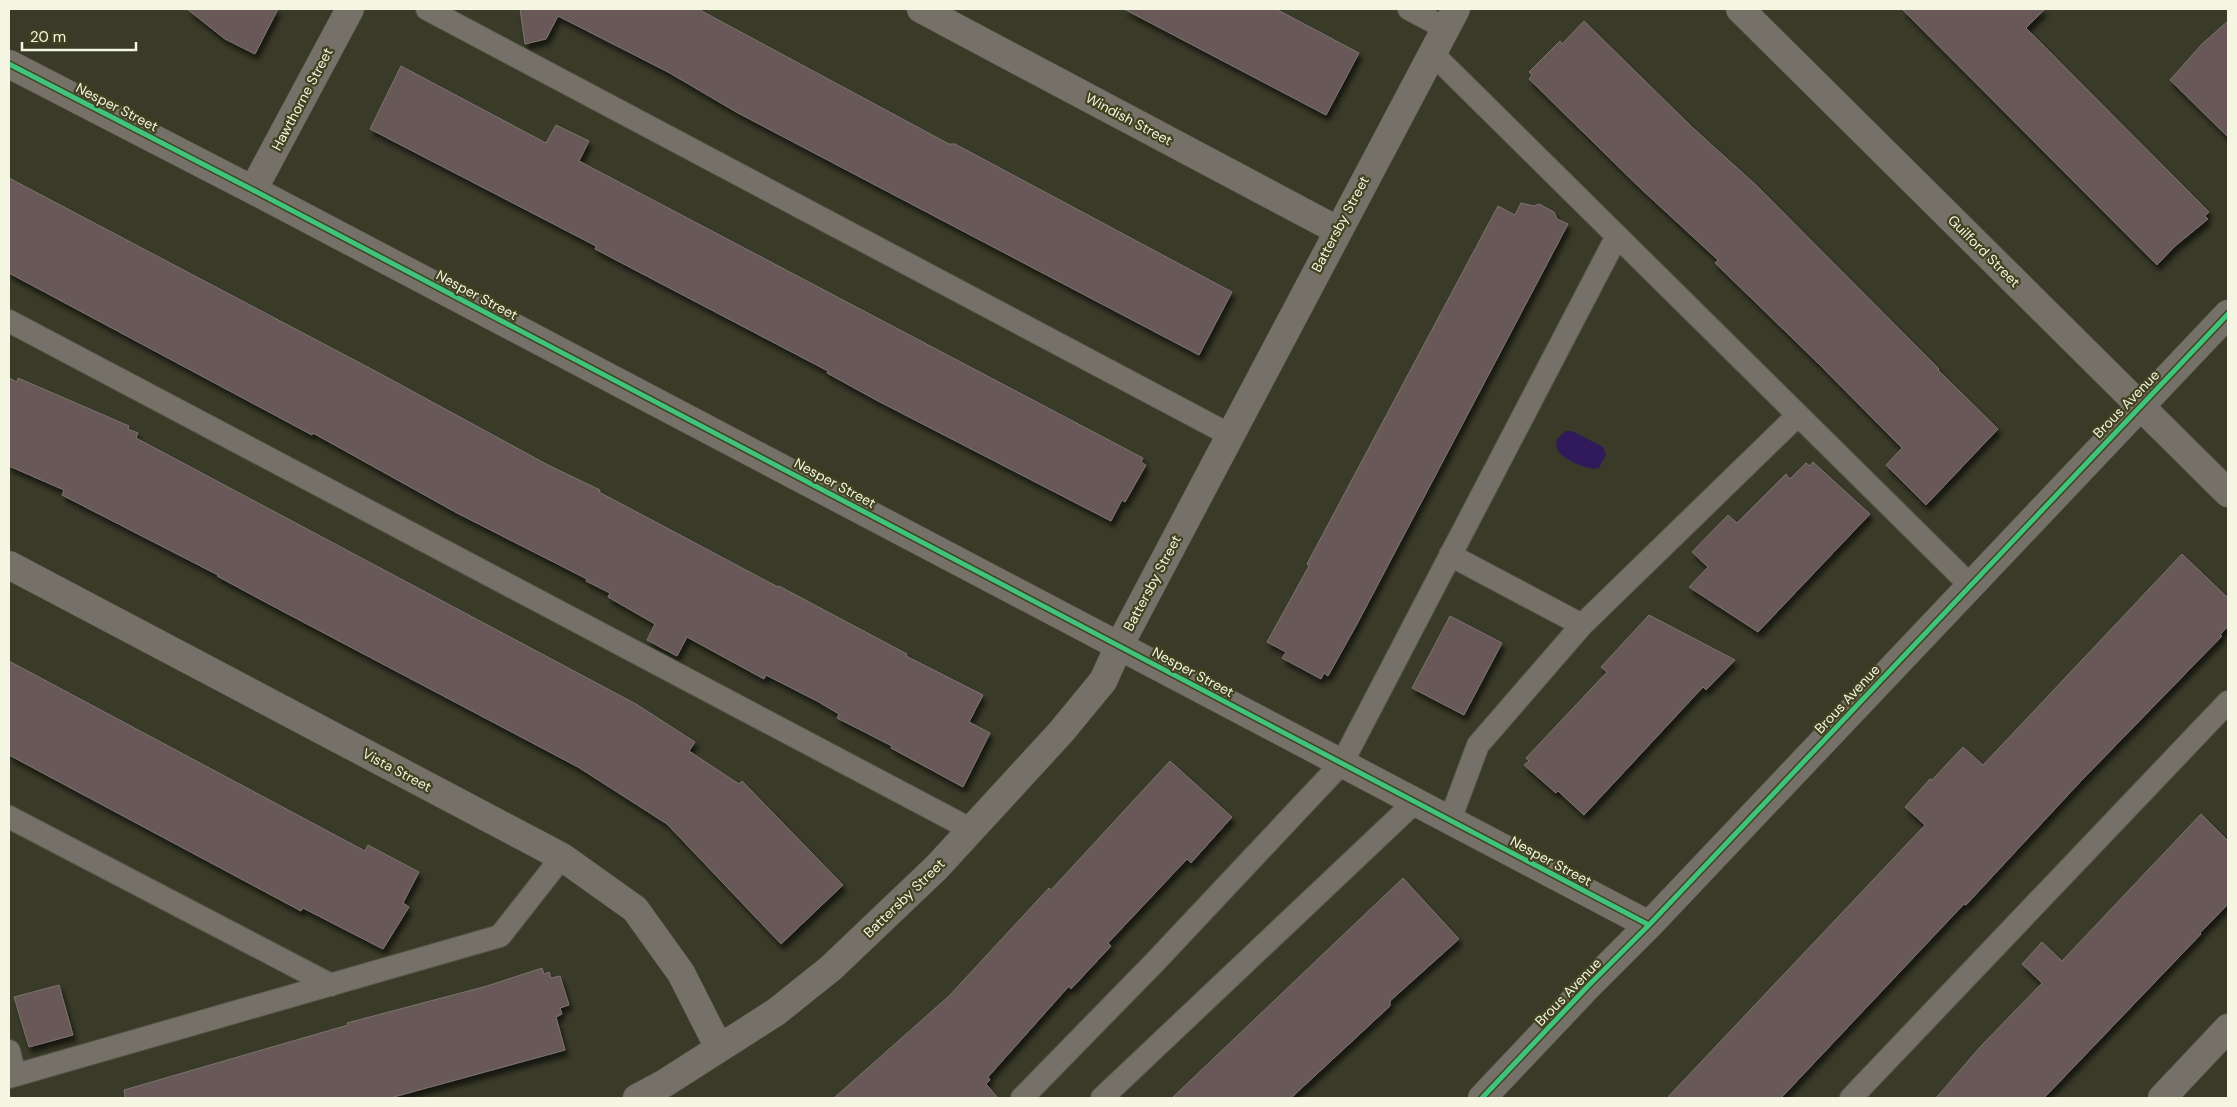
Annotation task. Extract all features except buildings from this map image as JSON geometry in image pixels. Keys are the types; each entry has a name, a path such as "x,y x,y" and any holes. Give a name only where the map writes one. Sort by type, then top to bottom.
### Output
{"street":[{"name":"Hawthorne Street","path":"253,190 350,9"},
{"name":"Windish Street","path":"921,9 1337,230"},
{"name":"Guilford Street","path":"1740,9 2228,493"},
{"name":"Battersby Street","path":"637,1098 665,1083 776,1012 831,968 938,867 1104,682 1119,646 1450,18"},
{"name":"Nesper Street","path":"9,64 253,190 1649,925"},
{"name":"Brous Avenue","path":"1482,1098 1588,986 1649,925 2228,314"},
{"name":"Vista Street","path":"9,565 562,857 635,909 681,973 718,1048"},
{"path":"2162,1098 2228,1028"}],"lane":[{"path":"427,9 1230,435"},
{"path":"1408,9 1450,18"},
{"path":"1432,53 1970,585"},
{"path":"1022,1098 1154,963 1342,763 1617,236"},
{"path":"9,322 972,830"},
{"path":"1450,820 1478,745 1582,625 1798,415"},
{"path":"1450,555 1582,625"},
{"path":"1851,1098 2228,702"},
{"path":"1102,1098 1415,802"},
{"path":"9,817 331,984"},
{"path":"9,1051 12,1076 500,936 562,857"}],"shaded area":[{"path":"1566,431 1572,431 1603,447 1606,455 1599,468 1589,468 1577,464 1558,451 1557,439"}],"cycle path":[{"path":"9,64 253,190 1649,925"},
{"path":"1482,1098 1588,986 1649,925 2228,314"}]}
